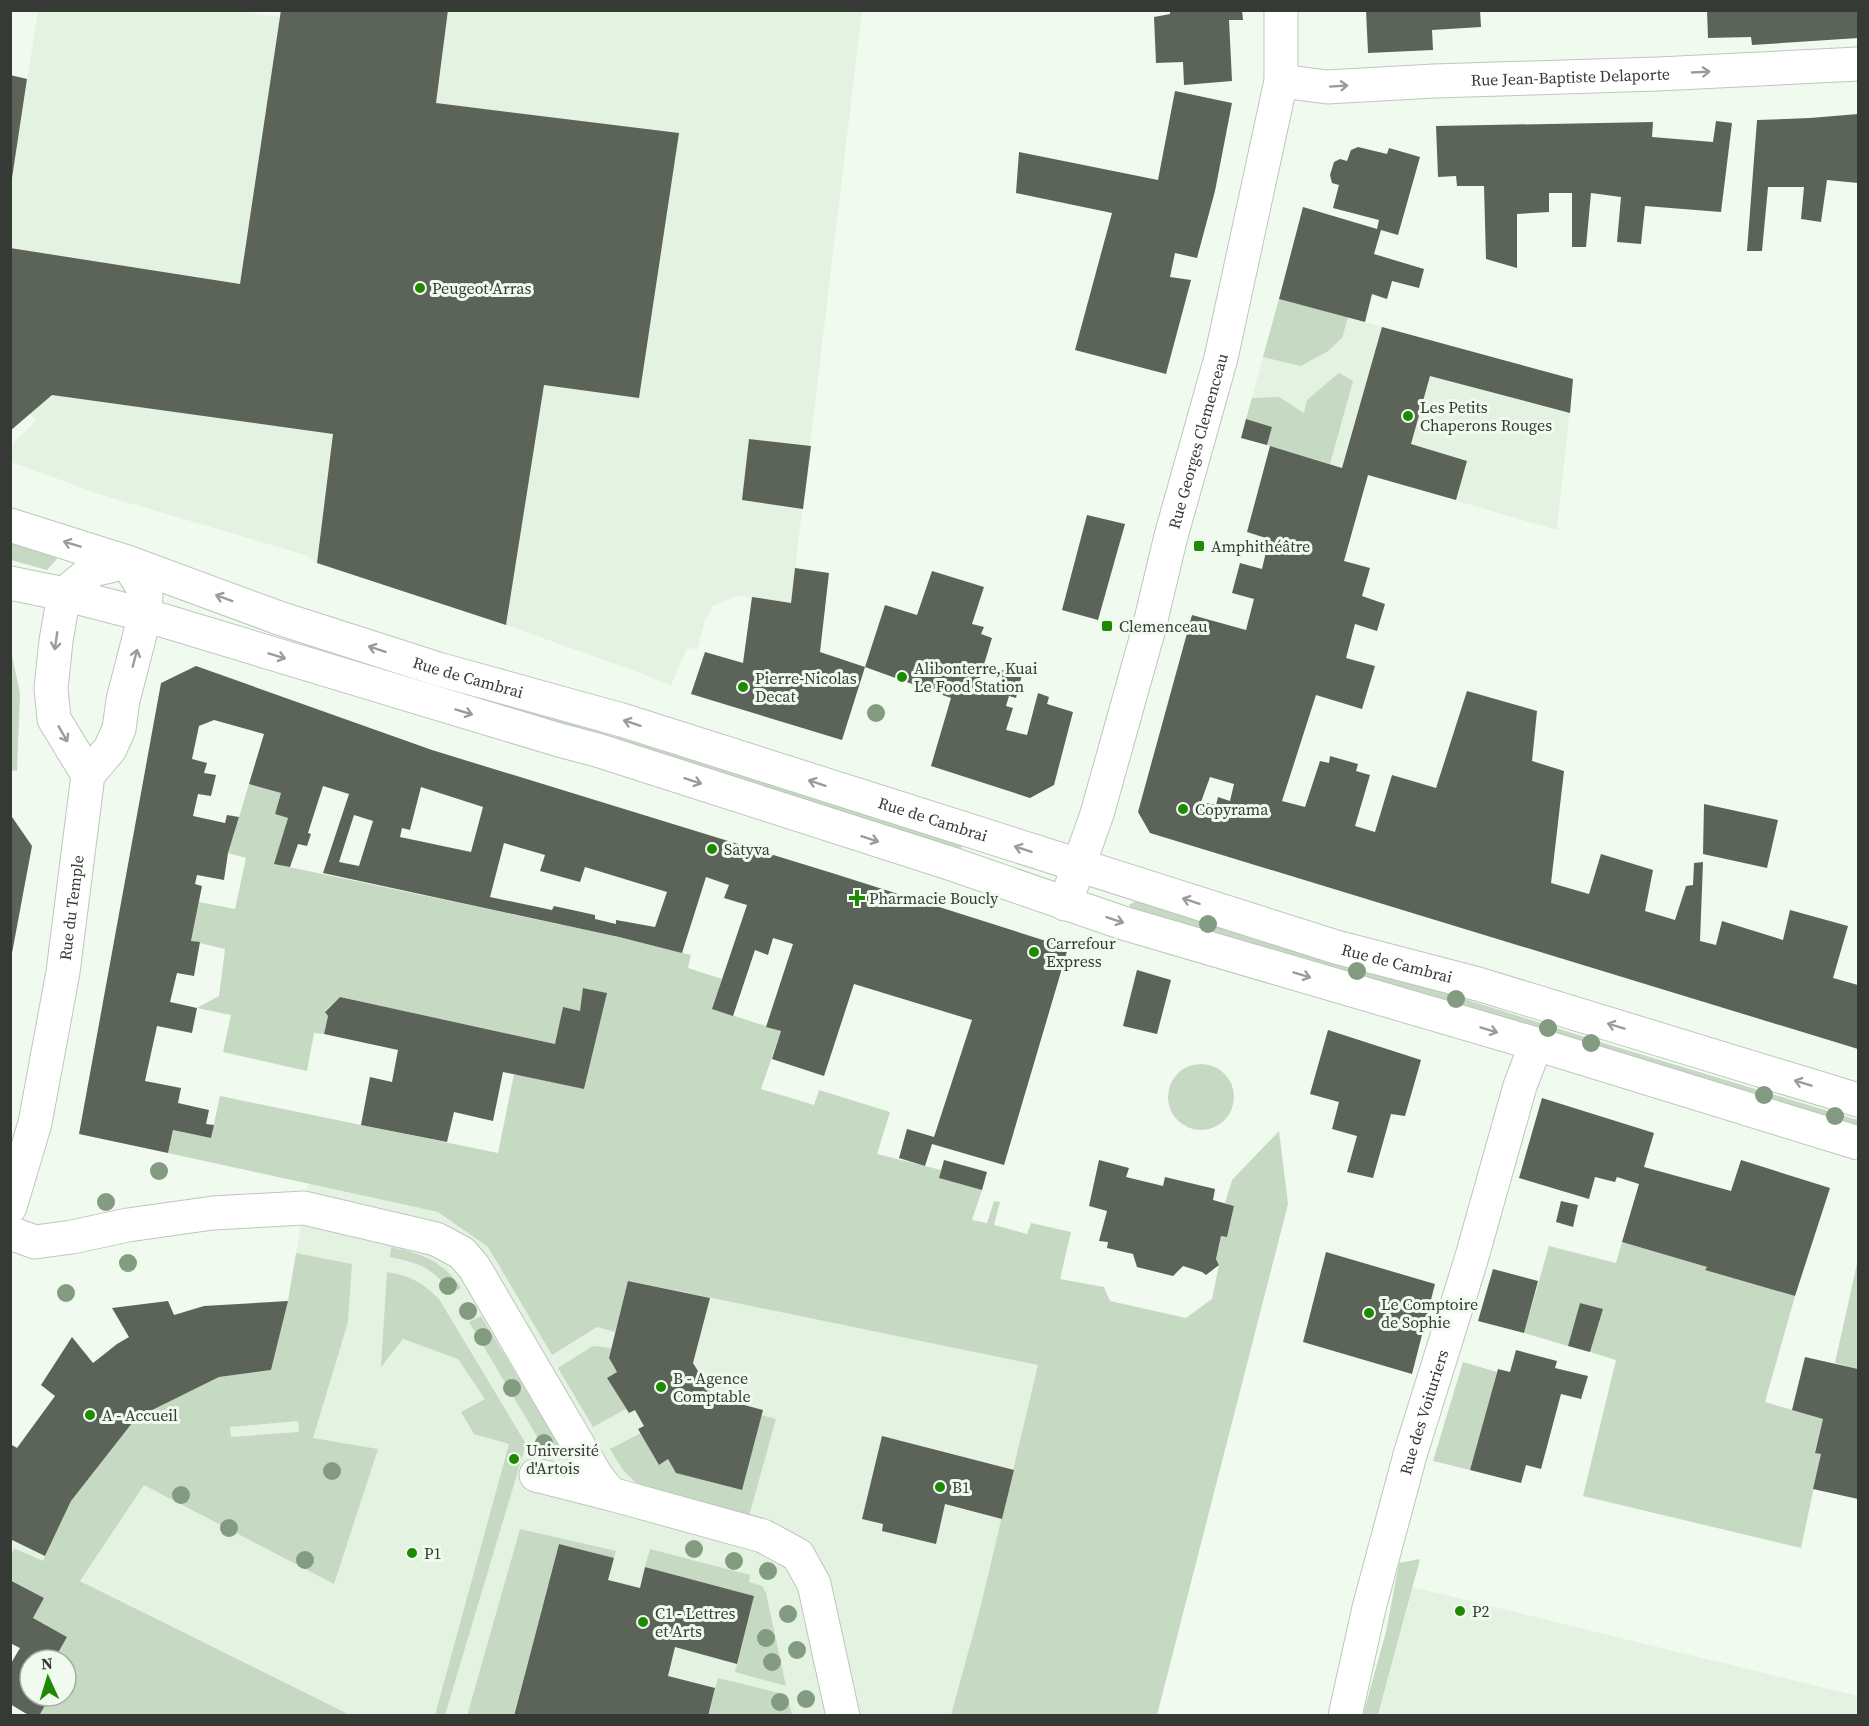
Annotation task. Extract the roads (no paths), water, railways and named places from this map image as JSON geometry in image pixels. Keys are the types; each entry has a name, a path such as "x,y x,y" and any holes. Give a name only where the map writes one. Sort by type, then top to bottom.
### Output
{"main road":[{"name":"Rue Georges Clemenceau","path":"1065,904 1097,814 1221,358 1281,81 1281,10"},
{"name":"Rue Jean-Baptiste Delaporte","path":"1281,81 1327,87 1858,64"},
{"name":"Rue de Cambrai","path":"10,525 127,562 279,618 438,669 622,720 1336,947 1478,984 1858,1100"},
{"path":"127,562 146,593 145,615 123,700 119,729 111,749 88,775 54,719 51,688 64,594 93,570 127,562"},
{"path":"10,583 145,615 547,737 597,750 952,864 1124,923 1536,1044 1858,1143"},
{"name":"Rue du Temple","path":"10,1207 35,1124 63,972 88,775"},
{"name":"Rue des Voituriers","path":"1345,1716 1369,1608 1410,1455 1471,1260 1520,1086 1536,1044"},
{"path":"10,1233 35,1242 128,1225 213,1213 304,1208 436,1239 462,1253 474,1267 597,1477 611,1494"},
{"path":"536,1475 762,1536 792,1550 798,1555 814,1584 843,1716"}],"place":[{"name":"Peugeot Arras","path":"420,288"},
{"name":"Les Petits Chaperons Rouges","path":"1408,416"},
{"name":"Amphithéâtre","path":"1199,546"},
{"name":"Clemenceau","path":"1107,626"},
{"name":"Alibonterre, Kuai Le Food Station","path":"902,677"},
{"name":"Pierre-Nicolas Decat","path":"743,687"},
{"name":"Copyrama","path":"1183,809"},
{"name":"Satyva","path":"712,849"},
{"name":"Pharmacie Boucly","path":"857,898"},
{"name":"Carrefour Express","path":"1034,952"},
{"name":"Le Comptoire de Sophie","path":"1369,1313"},
{"name":"B - Agence Comptable","path":"661,1387"},
{"name":"A - Accueil","path":"90,1415"},
{"name":"Université d'Artois","path":"514,1459"},
{"name":"B1","path":"940,1487"},
{"name":"P1","path":"412,1553"},
{"name":"P2","path":"1460,1611"},
{"name":"C1 - Lettres et Arts","path":"643,1622"}]}
